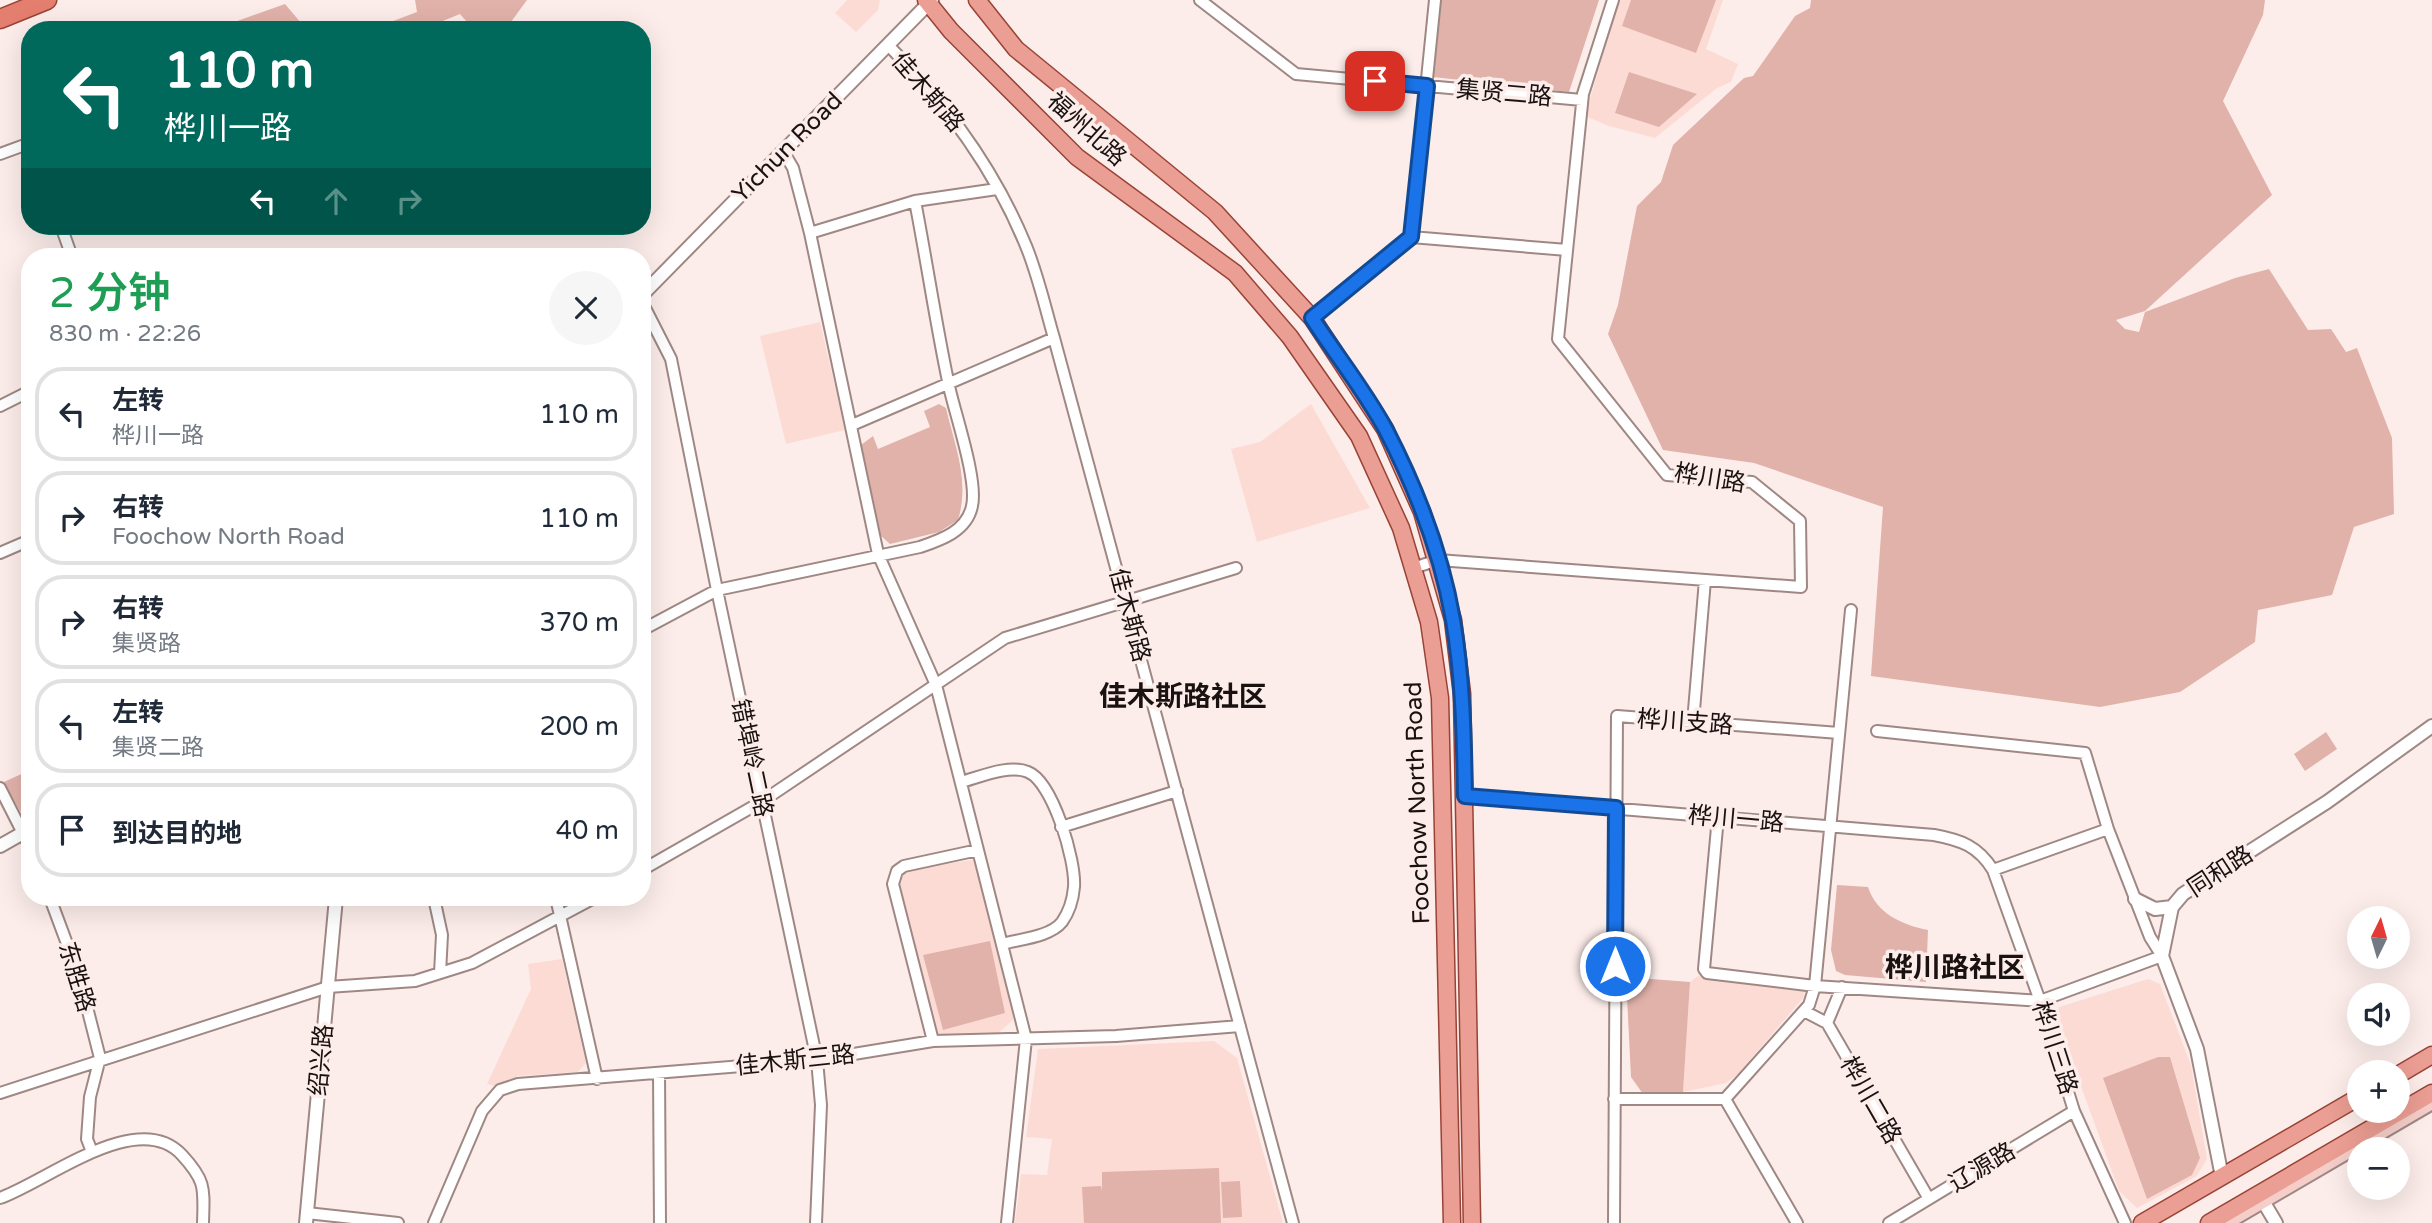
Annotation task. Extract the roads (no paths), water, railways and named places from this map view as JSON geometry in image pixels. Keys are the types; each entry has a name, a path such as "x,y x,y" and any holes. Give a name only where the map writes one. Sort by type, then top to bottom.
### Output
{"highway":[{"path":"0,19 47,0"}],"main road":[{"name":"福州北路","path":"977,0 1016,49 1215,212 1312,318"},
{"name":"Foochow North Road","path":"929,1 951,31 1077,157 1235,273 1290,337 1359,436 1401,528 1429,622 1440,698 1452,1223"},
{"name":"Foochow North Road","path":"1312,318 1385,429 1422,512 1438,560 1453,620 1461,694 1465,796 1472,1223"},
{"path":"2410,1068 2432,1055"},
{"path":"2225,1223 2265,1195 2432,1093"},
{"path":"2209,1223 2432,1102"},
{"path":"2142,1223 2347,1104"}],"street":[{"name":"集贤二路","path":"1200,0 1296,74 1582,100"},
{"path":"1411,237 1435,0"},
{"name":"桦川路","path":"1413,568 1438,560 1801,587 1800,521 1752,482 1667,475 1558,339 1582,100 1613,0"},
{"name":"Yichun Road","path":"651,286 929,1"},
{"name":"佳木斯路","path":"888,45 944,104 997,189 1026,245 1055,338 1293,1223"},
{"path":"0,154 21,146"},
{"path":"783,151 793,169 810,233 878,555 936,685 1026,1039 1007,1223"},
{"path":"810,233 915,201 997,189"},
{"path":"651,625 717,590 920,547 946,538 964,523 972,506 972,482 949,384 915,201"},
{"path":"1312,318 1411,237 1567,250"},
{"name":"错埠岭二路","path":"651,320 671,359 761,802 817,1060 821,1105 816,1223"},
{"path":"852,425 1055,338"},
{"path":"0,406 21,396"},
{"path":"0,553 21,544"},
{"path":"651,865 761,802 1005,638 1126,599 1236,568"},
{"path":"1692,722 1706,580"},
{"path":"1614,1098 1725,1098 1809,1005 1815,985 1851,610"},
{"name":"桦川支路","path":"1614,1223 1617,716 1839,733"},
{"name":"同和路","path":"2162,956 2172,907 2183,894 2327,802 2432,726"},
{"path":"1877,732 2085,753 2108,829 2150,937 2162,956 2197,1049 2222,1177"},
{"path":"961,782 1002,771 1025,770 1040,778 1050,793 1061,827 1075,884 1068,912 1060,925 1049,931 1002,944"},
{"path":"0,788 21,821"},
{"path":"1061,827 1177,791"},
{"name":"桦川一路","path":"1465,796 1952,838 1970,844 1982,853 1993,870"},
{"path":"1718,817 1704,969 1707,973 1815,985 2040,1001 2162,956"},
{"path":"1993,870 2108,829"},
{"path":"0,846 21,834"},
{"path":"933,1041 893,884 897,872 904,866 978,850"},
{"name":"桦川三路","path":"1993,870 2040,1001 2074,1111 2125,1223"},
{"path":"2135,898 2155,909 2172,907"},
{"name":"东胜路","path":"53,906 79,976 100,1058"},
{"name":"绍兴路","path":"307,1218 336,906"},
{"path":"436,906 442,935 440,973"},
{"path":"558,906 597,1079"},
{"path":"0,1093 100,1058 328,987 415,981 440,973 472,962 580,906"},
{"path":"1804,1011 1827,1023 1842,987"},
{"name":"桦川二路","path":"1827,1023 1929,1199"},
{"name":"佳木斯三路","path":"434,1223 482,1111 500,1090 518,1084 817,1060 933,1041 1116,1036 1240,1027"},
{"path":"92,1152 87,1139 90,1097 100,1058"},
{"path":"659,1073 660,1223"},
{"path":"1725,1098 1797,1223"},
{"name":"辽源路","path":"1889,1223 2074,1111"},
{"path":"0,1198 92,1152 132,1139 161,1140 176,1149 201,1175 203,1223"},
{"path":"2265,1195 2276,1223"},
{"path":"307,1218 398,1223"}],"district":[{"name":"佳木斯路社区","path":"1183,696"},
{"name":"桦川路社区","path":"1955,967"}]}
